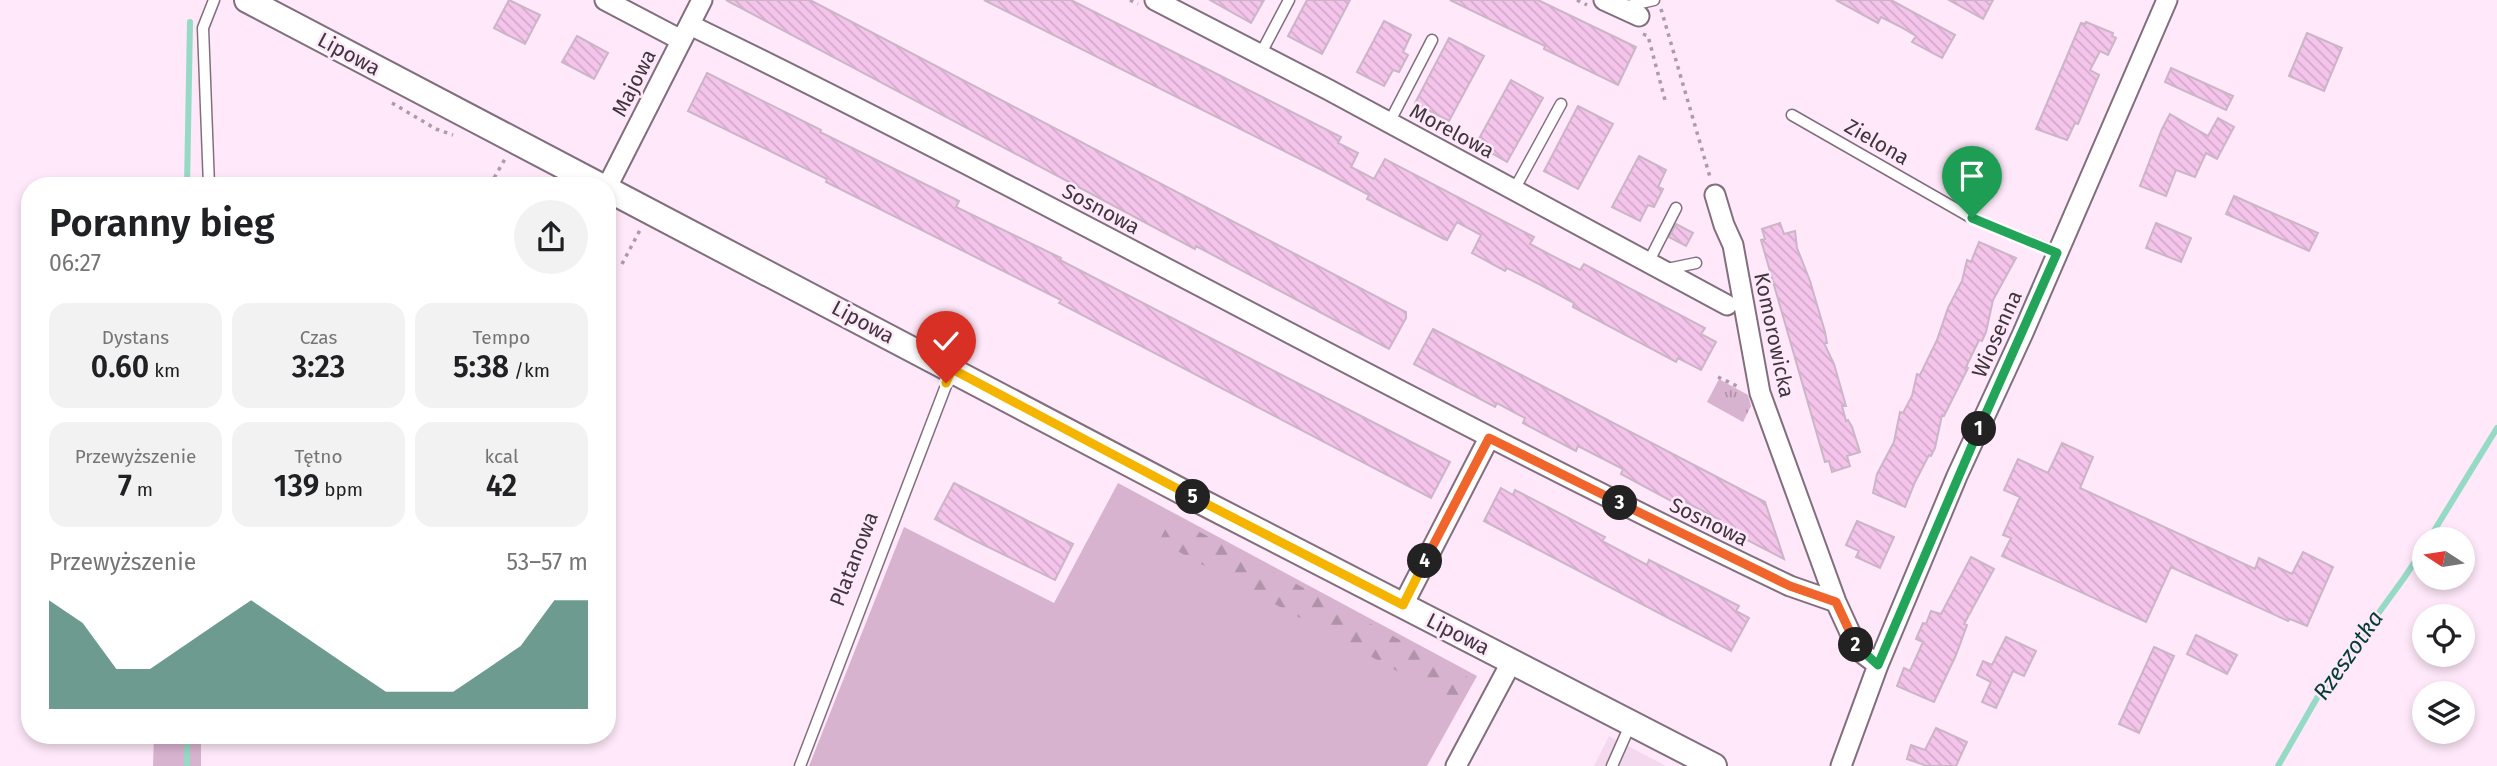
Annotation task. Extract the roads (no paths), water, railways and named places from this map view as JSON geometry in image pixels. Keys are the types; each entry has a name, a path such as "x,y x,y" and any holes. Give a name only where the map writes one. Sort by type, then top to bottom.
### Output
{"street":[{"name":"Lipowa","path":"247,0 584,177"},
{"name":"Sosnowa","path":"605,0 685,32 960,161 1489,438 1790,586 1836,602"},
{"name":"Majowa","path":"612,177 702,0"},
{"name":"Morelowa","path":"1155,0 1727,305"},
{"name":"Wiosenna","path":"1841,766 1878,665 1957,476 2167,0"},
{"name":"Lipowa","path":"616,193 1200,501 1714,766"},
{"name":"Komorowicka","path":"1715,195 1733,245 1760,393 1836,602 1858,649 1878,665"},
{"path":"1403,605 1489,438"},
{"path":"1456,766 1512,661"}],"lane":[{"path":"209,177 203,28 214,0"},
{"path":"1260,55 1289,0"},
{"path":"1618,12 1656,0"},
{"path":"1390,123 1432,40"},
{"path":"1514,190 1560,104"},
{"name":"Zielona","path":"1792,115 1972,218 2057,253"},
{"path":"1676,208 1655,266 1696,263"},
{"name":"Platanowa","path":"800,766 952,369"},
{"path":"1612,766 1632,722"}],"waterway":[{"path":"187,177 190,22"},
{"name":"Rzeszotka","path":"2436,527 2497,428"},
{"name":"Rzeszotka","path":"2278,766 2317,698 2412,566"},
{"path":"187,744 187,766"}]}
